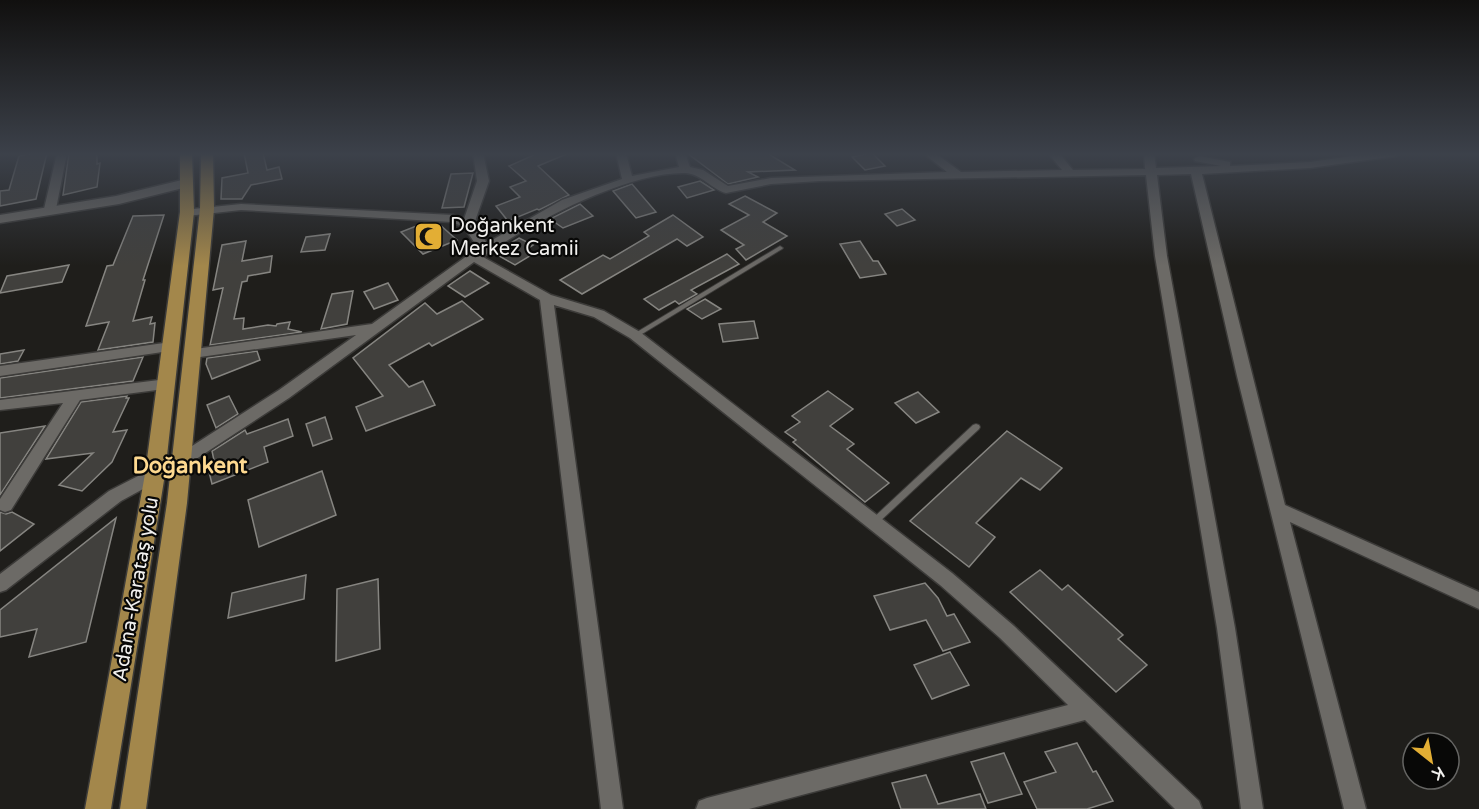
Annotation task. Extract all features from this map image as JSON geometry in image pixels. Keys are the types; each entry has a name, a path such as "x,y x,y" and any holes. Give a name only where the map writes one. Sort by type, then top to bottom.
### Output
{"main road":[{"name":"Adana-Karataş yolu","path":"133,809 181,460 193,353 190,191"},
{"name":"Adana-Karataş yolu","path":"98,809 155,474 194,191"}],"street":[{"path":"50,209 54,191"},
{"path":"480,191 468,224 479,253 546,298 599,315 635,335 946,579 1007,632 1191,809"},
{"path":"0,584 115,496 181,460 284,394 479,253 566,202 599,191"},
{"path":"1153,191 1163,267 1226,628 1252,809"},
{"path":"1205,191 1278,509 1355,809"},
{"path":"0,219 50,209 119,200 191,199 241,207 453,219 468,224"},
{"path":"546,298 612,809"},
{"path":"193,353 375,328"},
{"path":"0,371 171,347"},
{"path":"0,405 167,384"},
{"path":"5,506 74,397"},
{"path":"1278,509 1479,601"},
{"path":"707,809 1086,710"}],"lane":[{"path":"635,335 780,248"},
{"path":"874,522 976,427"}],"building":[{"path":"0,191 38,191 36,199 0,206"},
{"path":"64,191 81,191 63,195"},
{"path":"221,191 247,191 242,199 221,199"},
{"path":"447,191 468,191 464,207 442,208"},
{"path":"514,191 564,191 569,195 539,210 508,221 496,206 520,197"},
{"path":"613,191 638,191 656,212 636,218"},
{"path":"681,191 711,191 687,198"},
{"path":"745,196 777,213 763,222 787,236 746,260 736,249 744,245 721,230 749,215 729,204"},
{"path":"580,204 593,216 563,228 550,219"},
{"path":"902,209 915,220 897,226 885,214"},
{"path":"164,215 143,280 145,280 133,321 152,317 150,324 155,323 153,342 98,350 109,322 86,326 107,266 113,265 133,216"},
{"path":"673,215 703,237 687,246 677,239 582,294 560,280 603,255 610,259 649,236 644,232"},
{"name":"Doğankent Merkez Camii","path":"424,223 439,224 457,240 423,254 401,232"},
{"path":"330,234 325,250 301,252 306,237"},
{"path":"519,238 533,245 526,250 533,254 515,265 494,253"},
{"path":"246,241 242,261 272,256 270,272 248,276 247,281 242,282 234,319 244,318 243,329 276,326 290,322 288,329 302,332 210,345 223,288 213,290 222,245"},
{"path":"860,241 873,261 878,261 886,274 860,278 840,244"},
{"path":"727,254 739,264 691,290 697,294 679,304 675,301 659,310 644,299"},
{"path":"69,265 62,282 0,293 7,276"},
{"path":"470,271 489,283 465,297 448,286"},
{"path":"388,283 398,300 374,309 364,292"},
{"path":"353,291 347,324 321,329 332,294"},
{"path":"705,299 721,309 702,319 687,309"},
{"path":"462,301 483,319 432,346 429,343 389,365 409,387 423,381 435,405 366,431 356,407 383,396 353,358 425,303 437,314"},
{"path":"754,321 758,338 723,342 719,324"},
{"path":"24,350 18,361 0,364 0,354"},
{"path":"257,351 260,360 212,379 206,364 207,358"},
{"path":"143,357 133,381 0,398 0,378"},
{"path":"828,391 853,409 830,426 854,444 847,449 889,483 865,502 793,442 796,440 785,432 800,422 792,416"},
{"path":"918,392 939,412 916,423 895,403"},
{"path":"127,396 126,398 129,398 113,432 127,430 112,462 82,491 59,485 93,453 46,459 81,402"},
{"path":"229,396 238,414 216,428 207,405"},
{"path":"325,417 332,439 313,446 306,424"},
{"path":"288,419 293,436 264,447 268,462 212,484 208,468 215,465 212,451 245,430 247,434"},
{"path":"45,426 0,495 0,433"},
{"path":"1007,431 1062,468 1040,490 1021,478 976,523 995,537 969,567 910,521"},
{"path":"322,471 336,515 259,547 248,500"},
{"path":"0,512 6,514 12,512 34,524 0,551"},
{"path":"116,518 86,642 29,657 37,629 0,637 0,610"},
{"path":"1040,570 1062,590 1068,585 1123,635 1118,639 1147,665 1116,692 1010,592"},
{"path":"306,575 304,599 228,618 232,593"},
{"path":"378,579 380,649 336,661 337,589"},
{"path":"925,583 938,598 947,616 954,614 970,642 943,651 926,620 890,630 874,596"},
{"path":"950,652 969,685 932,699 914,665"},
{"path":"1077,743 1113,801 1087,809 1037,809 1024,782 1056,772 1045,752"},
{"path":"1004,753 1022,794 988,803 971,762"},
{"path":"926,775 938,804 980,794 986,809 901,809 892,783"}],"place":[{"name":"Doğankent Merkez Camii","path":"429,236"}],"district":[{"name":"Doğankent","path":"190,465"}]}
